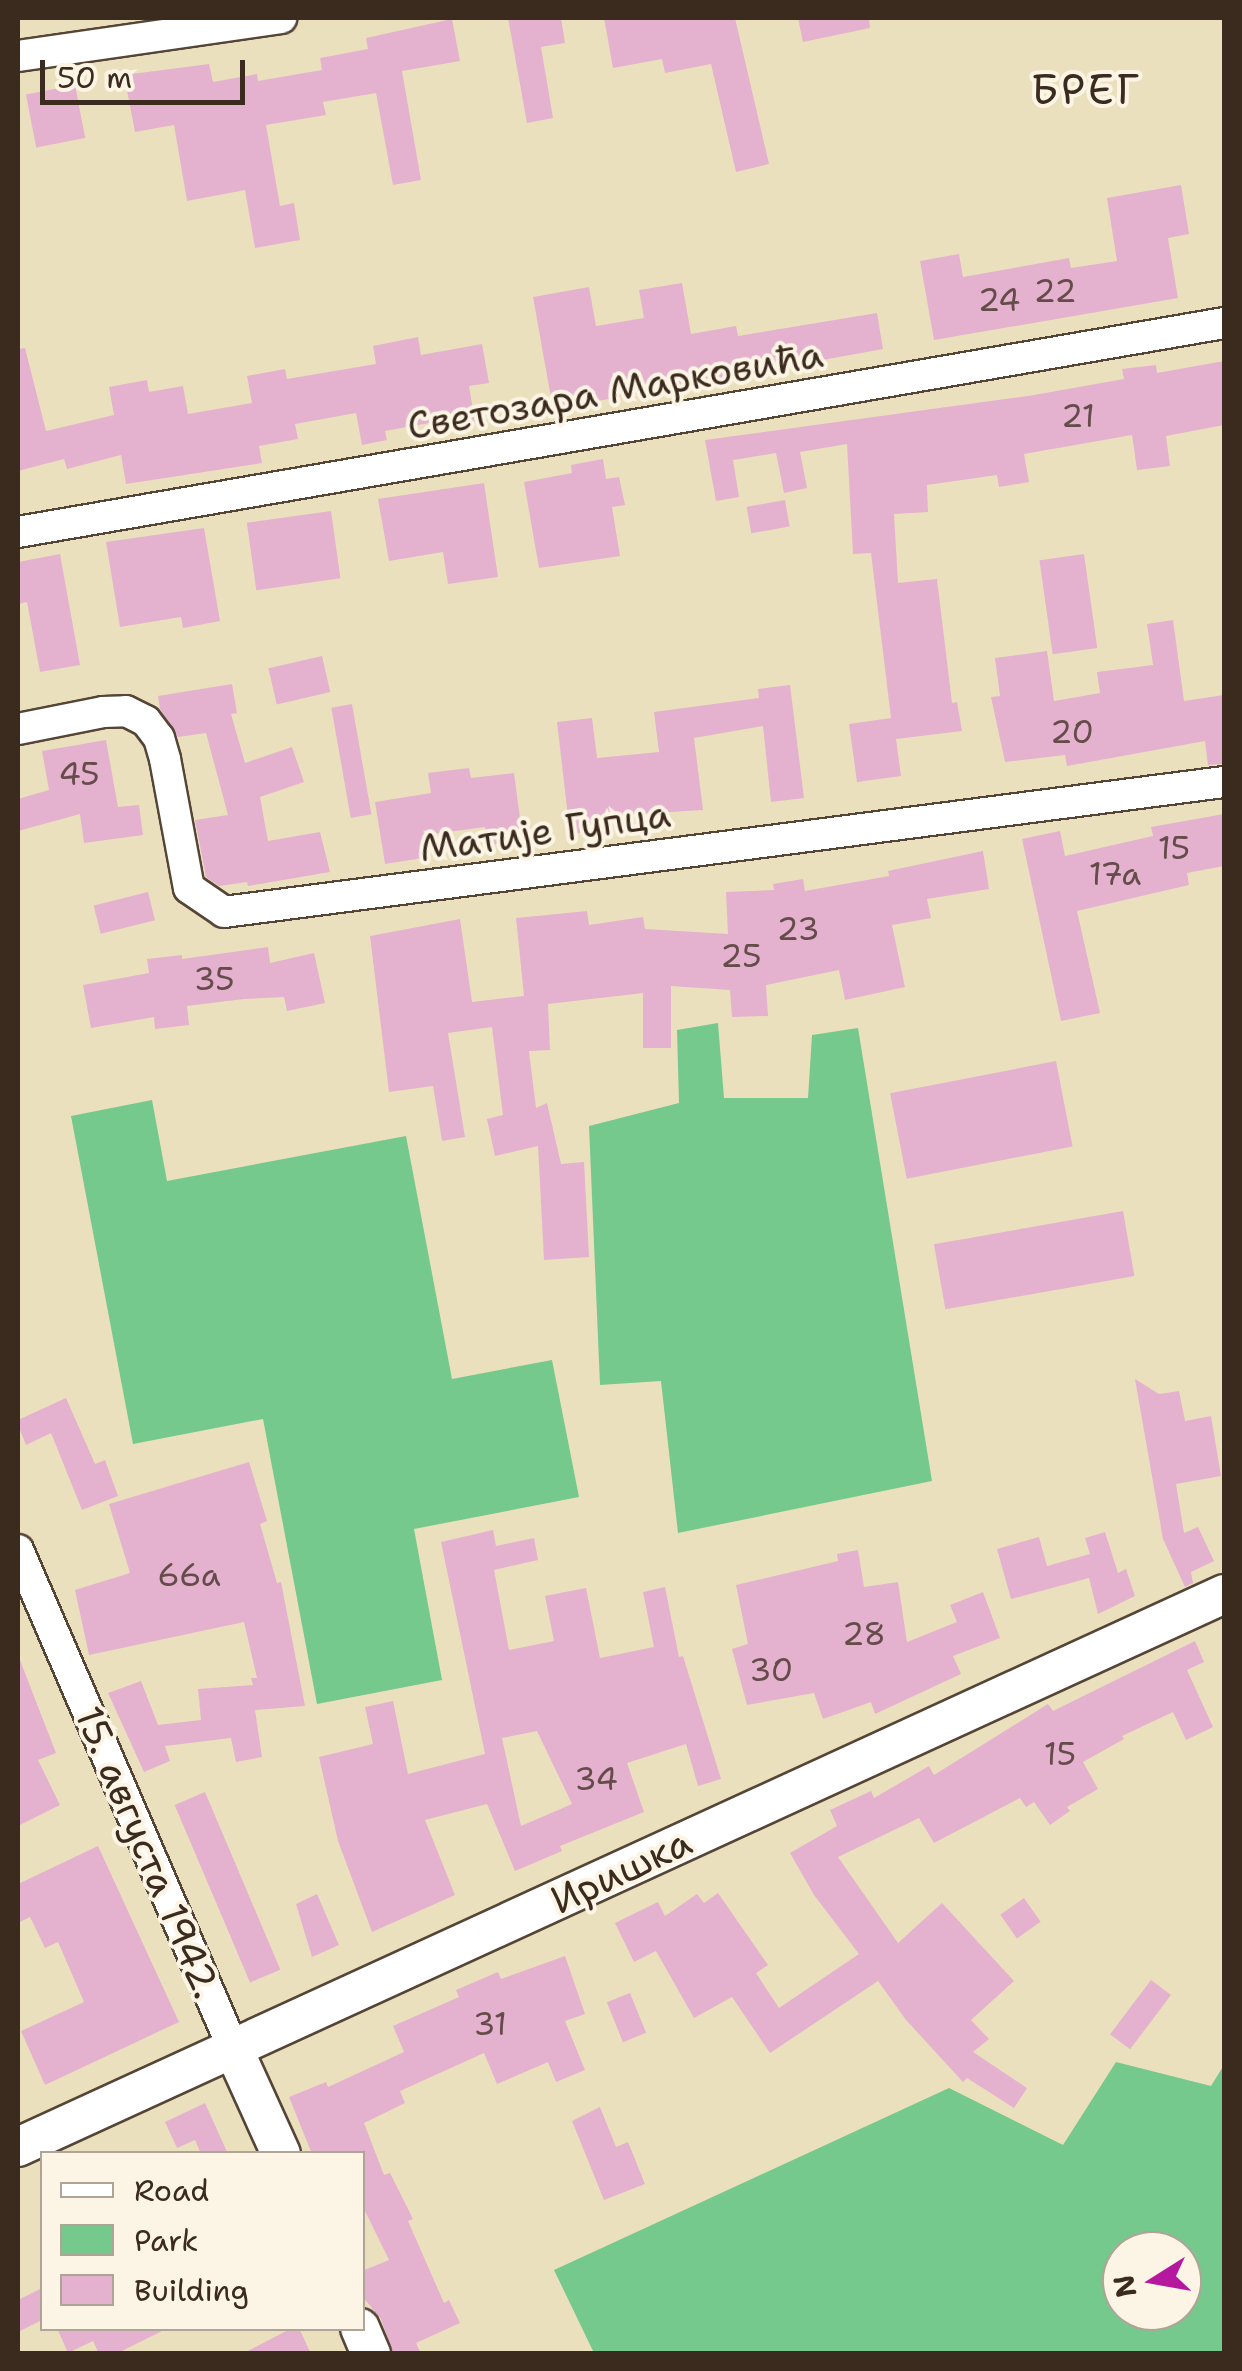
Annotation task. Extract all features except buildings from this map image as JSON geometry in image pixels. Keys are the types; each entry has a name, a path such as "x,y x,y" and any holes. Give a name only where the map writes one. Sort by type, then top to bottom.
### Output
{"street":[{"path":"18,56 281,18"},
{"name":"Светозара Марковића","path":"18,532 1224,323"},
{"name":"Матије Гупца","path":"18,729 103,712 126,711 146,720 159,738 189,888 224,912 1224,782"},
{"name":"15. августа 1942.","path":"18,1550 280,2151"},
{"name":"Иришка","path":"18,2147 1224,1594"}],"green space":[{"path":"718,1023 724,1098 808,1098 812,1035 858,1028 932,1481 678,1533 661,1381 600,1385 589,1126 679,1103 677,1030"},
{"path":"152,1100 167,1181 406,1136 452,1379 552,1360 579,1497 414,1529 442,1680 317,1704 263,1419 133,1444 71,1116"},
{"path":"1116,2062 1211,2086 1224,2065 1224,2353 594,2353 554,2270 949,2088 1063,2145"}],"district":[{"name":"БРЕГ","path":"1086,89"}]}
